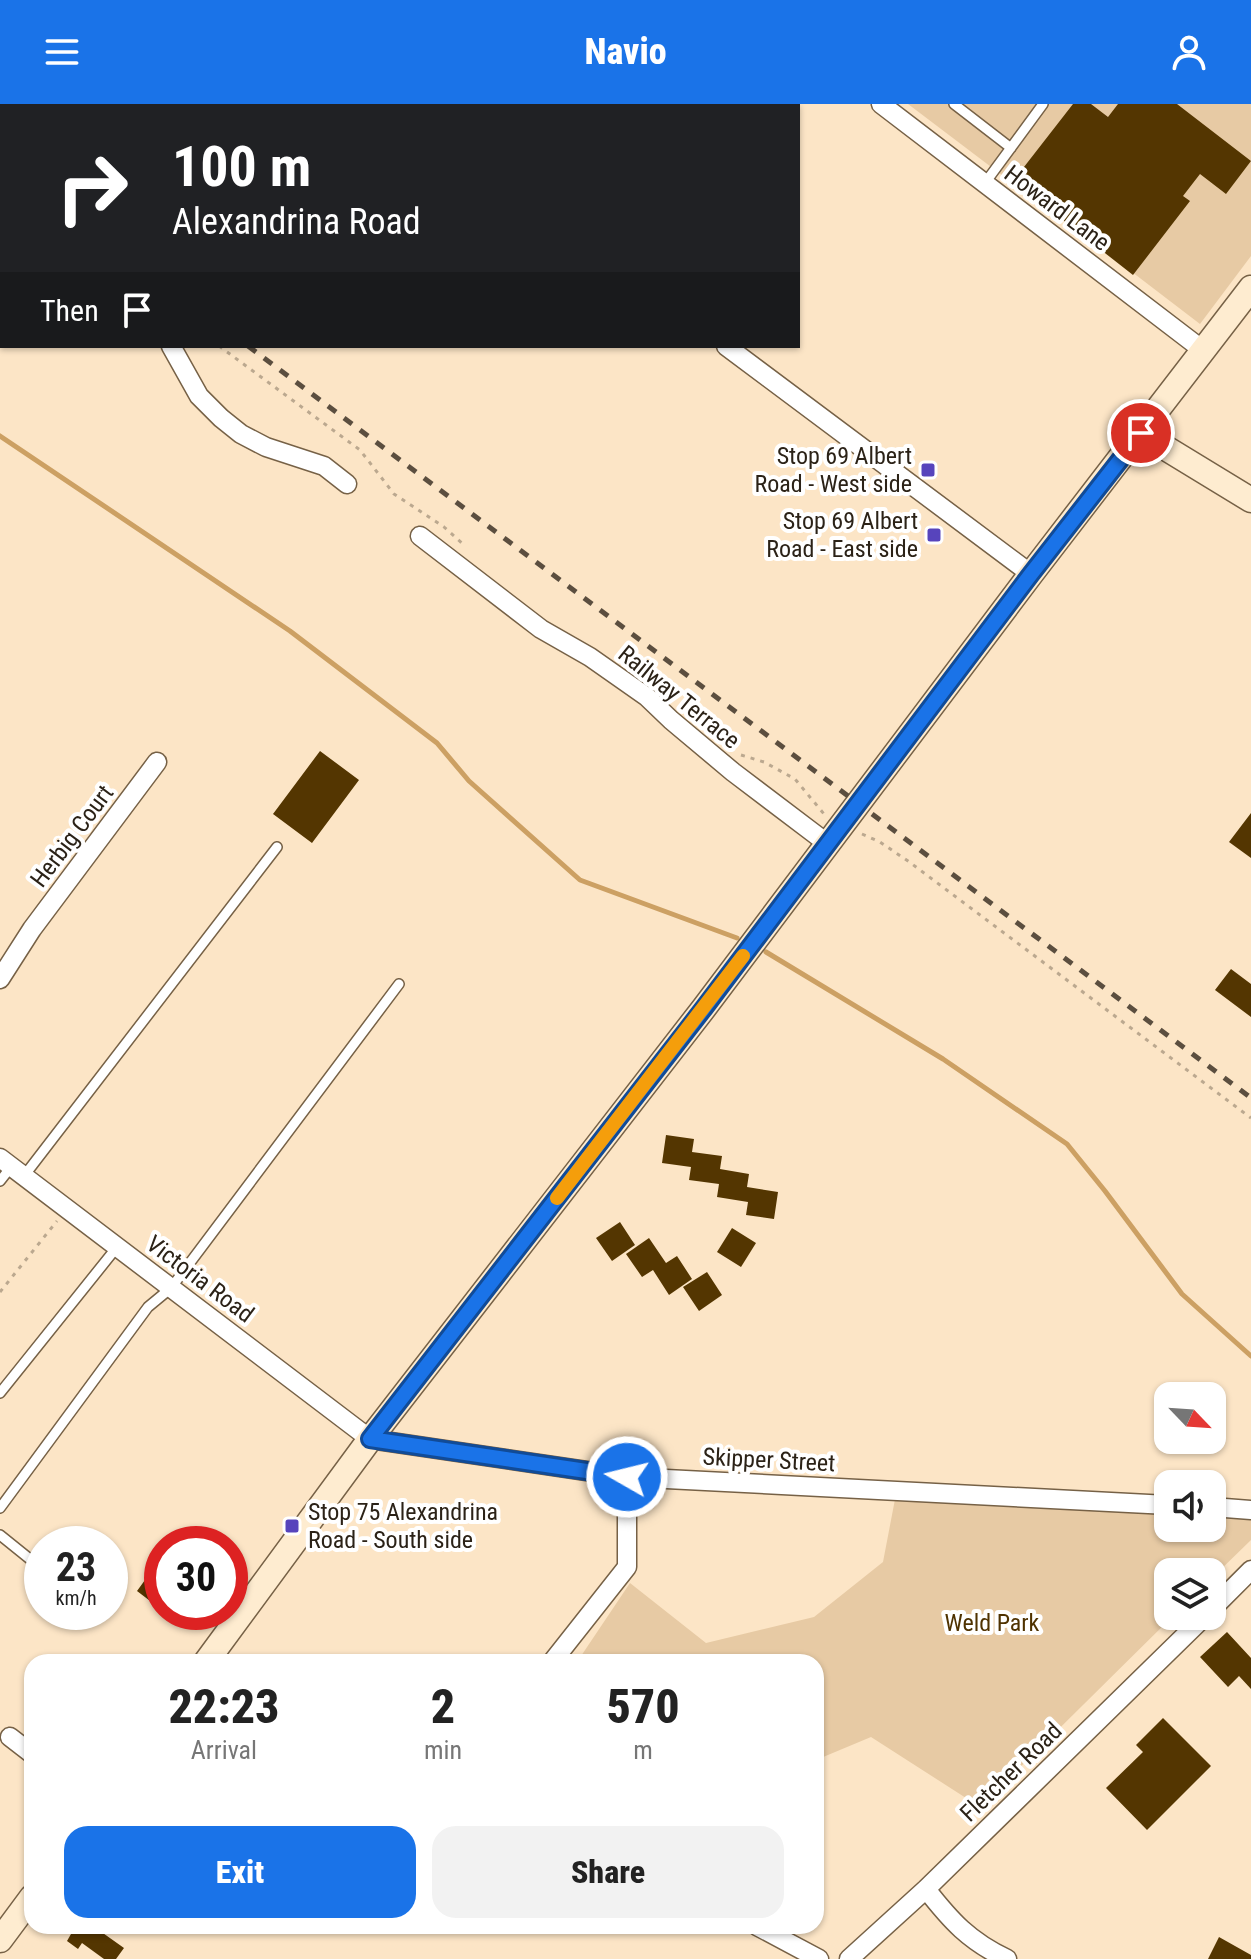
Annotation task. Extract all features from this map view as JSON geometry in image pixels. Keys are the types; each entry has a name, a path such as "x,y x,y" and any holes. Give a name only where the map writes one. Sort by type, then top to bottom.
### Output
{"main road":[{"path":"212,1654 370,1439 694,1020 1251,288"},
{"path":"1141,433 1251,500"},
{"path":"0,1940 24,1908"}],"street":[{"name":"Howard Lane","path":"888,106 1204,351"},
{"path":"172,348 199,396 241,434 266,447 324,466 347,484"},
{"path":"729,348 1031,574"},
{"name":"Railway Terrace","path":"420,536 541,629 590,657 647,697 733,772 835,835"},
{"name":"Herbig Court","path":"0,979 32,929 157,762"},
{"name":"Victoria Road","path":"9,1170 67,1209 370,1439"},
{"name":"Skipper Street","path":"370,1439 627,1477 1154,1504"},
{"path":"558,1654 627,1567 627,1477"},
{"path":"1226,1508 1251,1510"},
{"path":"1226,1595 1251,1570"},
{"name":"Fletcher Road","path":"849,1959 926,1889 1191,1630"},
{"path":"10,1737 24,1748"},
{"path":"926,1889 952,1922 977,1943 1007,1959"},
{"path":"772,1934 819,1959"}],"lane":[{"path":"954,104 1011,148"},
{"path":"985,183 1039,105"},
{"path":"9,1170 277,847"},
{"path":"0,1508 148,1307 171,1288 399,984"},
{"path":"0,1393 117,1247"},
{"path":"0,1535 24,1554"}],"path":[{"path":"222,348 360,450 394,494 444,527 464,545"},
{"path":"733,753 764,762 795,779 835,835 880,842 908,861 1251,1118"},
{"path":"0,1292 67,1209"}],"green space":[{"path":"908,104 1251,104 1251,256 1200,324"},
{"name":"Weld Park","path":"896,1494 1154,1507 1154,1542 1226,1542 1226,1513 1251,1519 1251,1540 1226,1564 1226,1558 1154,1558 1154,1630 1159,1630 980,1807 871,1737 824,1757 824,1654 582,1654 630,1583 706,1643 814,1617 883,1562"}],"building":[{"path":"1073,104 1091,104 1108,117 1118,104 1177,104 1251,161 1226,194 1200,174 1183,196 1190,201 1133,275 1013,181"},
{"path":"320,751 359,780 312,843 273,814"},
{"path":"1251,813 1251,858 1229,842"},
{"path":"1231,969 1251,984 1251,1017 1215,990"},
{"path":"666,1135 694,1139 692,1152 722,1156 720,1169 749,1174 747,1187 778,1192 774,1219 746,1215 748,1202 717,1197 719,1184 689,1180 691,1167 662,1163"},
{"path":"620,1222 635,1245 612,1261 596,1238"},
{"path":"732,1228 756,1243 741,1267 717,1252"},
{"path":"649,1238 666,1263 677,1256 692,1279 669,1295 653,1270 642,1277 626,1254"},
{"path":"707,1272 722,1295 699,1311 683,1287"},
{"path":"144,1581 144,1596 137,1591"},
{"path":"1227,1632 1251,1658 1251,1689 1239,1676 1228,1687 1200,1657"},
{"path":"1163,1718 1211,1766 1147,1830 1106,1788 1143,1752 1136,1745"},
{"path":"71,1934 104,1934 124,1948 116,1959 104,1959 82,1943 78,1949 67,1941"},
{"path":"1219,1937 1251,1955 1251,1959 1208,1959"}],"waterway":[{"path":"0,436 290,631 437,743 469,781 580,880 737,938"},
{"path":"766,952 943,1059 1067,1144 1182,1294 1251,1356"}],"railway":[{"path":"251,348 1251,1098"}],"slow traffic":[{"path":"557,1198 743,956"}],"place":[{"name":"Stop 69 Albert Road - West side","path":"928,470"},
{"name":"Stop 69 Albert Road - East side","path":"934,535"},
{"name":"Stop 75 Alexandrina Road - South side","path":"292,1526"}],"route":[{"path":"627,1477 370,1439 704,1008 1141,433"}]}
